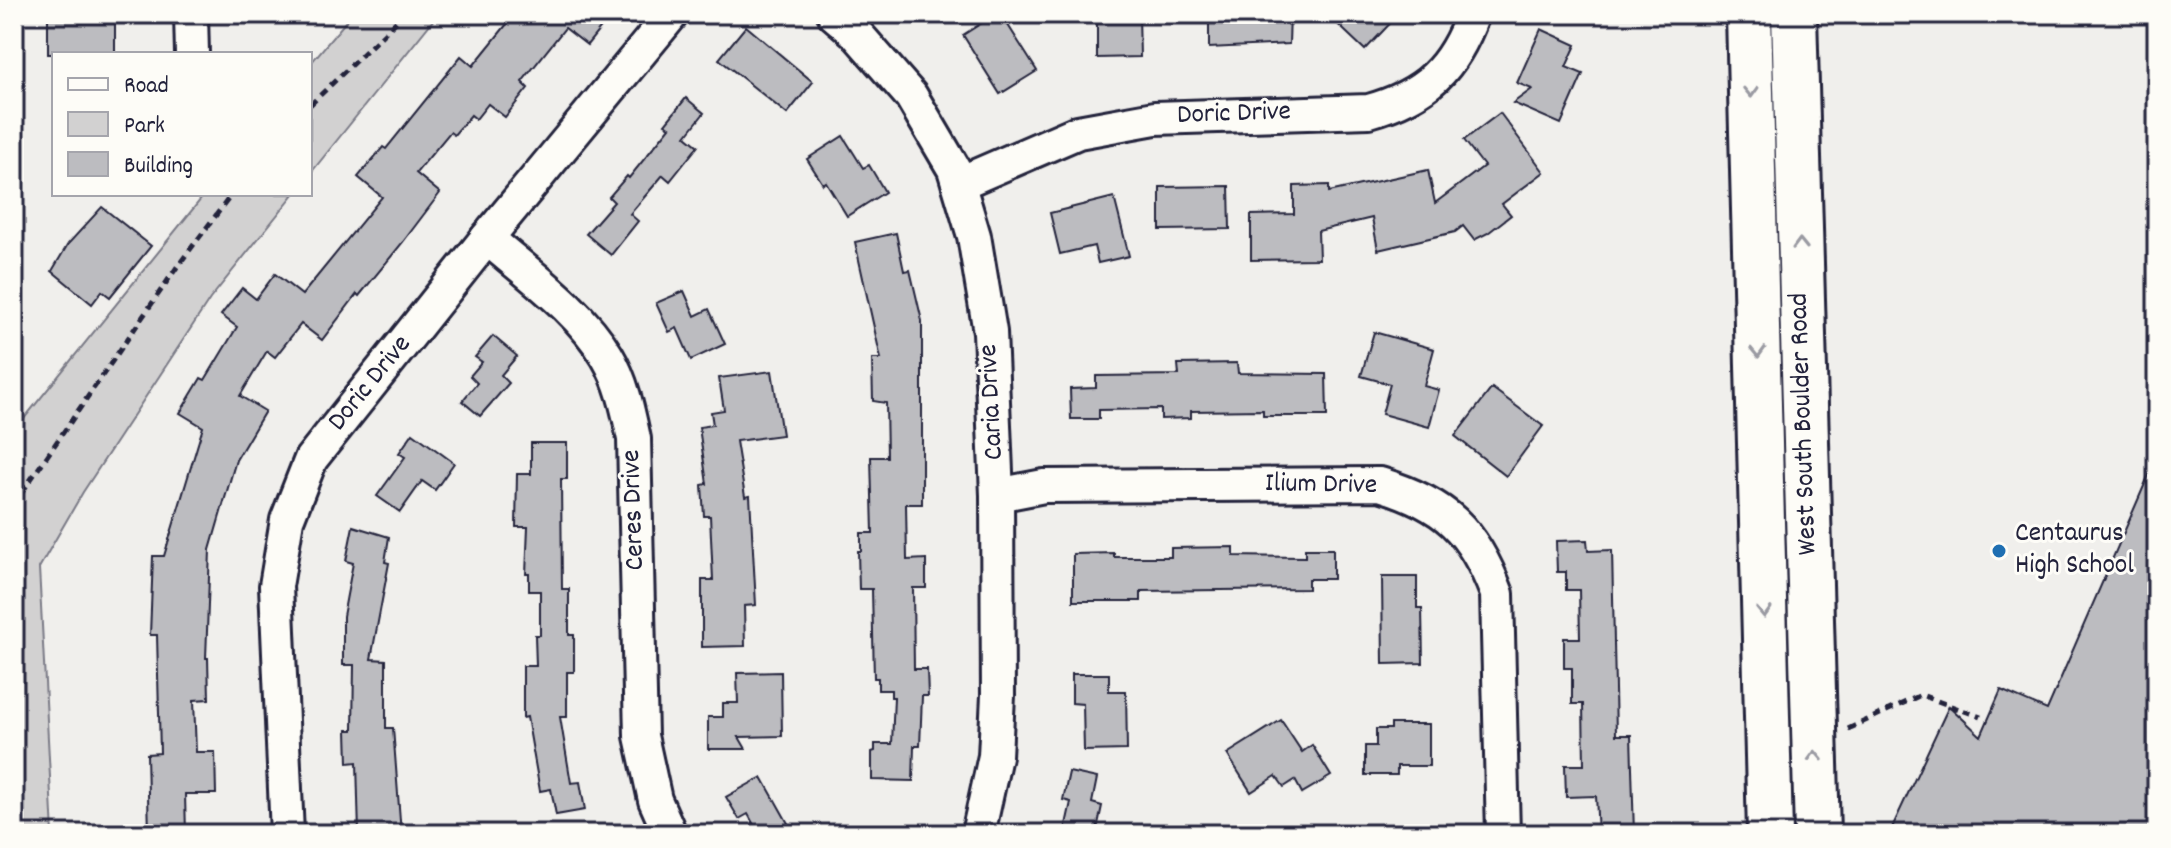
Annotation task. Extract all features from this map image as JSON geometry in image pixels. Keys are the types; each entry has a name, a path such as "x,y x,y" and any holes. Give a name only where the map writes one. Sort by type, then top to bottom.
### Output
{"main road":[{"name":"West South Boulder Road","path":"1749,14 1770,834"},
{"name":"West South Boulder Road","path":"1794,14 1817,834"}],"street":[{"path":"191,14 192,52"},
{"name":"Doric Drive","path":"287,834 276,586 287,520 311,459 487,238 672,14"},
{"name":"Caria Drive","path":"834,14 855,32 911,96 960,183 974,236 990,332 997,495 996,741 978,834"},
{"name":"Doric Drive","path":"960,183 1078,132 1155,118 1369,111 1399,102 1435,78 1463,44 1473,14"},
{"name":"Ceres Drive","path":"487,238 581,321 607,356 625,396 634,439 641,736 655,800 670,834"},
{"name":"Ilium Drive","path":"997,495 1044,486 1380,484 1425,501 1455,522 1462,531 1484,560 1497,594 1503,834"}],"path":[{"path":"312,103 404,14"},
{"path":"14,504 177,267 230,196"},
{"path":"1847,729 1921,695 1981,717"},
{"path":"14,830 18,834"}],"green space":[{"path":"14,14 23,420 203,196 292,196 210,299 83,492 39,568 53,834 14,834"},
{"path":"352,14 438,14 312,172 312,62"}],"building":[{"path":"48,14 115,14 115,52 48,54"},
{"path":"515,14 592,14 604,24 587,45 565,28 522,82 528,88 505,117 488,104 476,119 471,115 454,135 450,132 416,173 440,193 403,242 322,340 301,324 275,357 267,351 240,396 265,411 236,460 210,550 206,658 209,699 194,700 196,752 215,752 216,794 185,794 186,834 149,834 147,754 160,753 157,635 150,635 153,556 164,556 203,427 180,413 201,378 205,380 237,327 221,315 242,288 256,299 275,274 302,295 382,197 358,177 383,147 386,149 461,56 473,66"},
{"path":"996,14 1001,14 1037,71 1000,94 963,35"},
{"path":"1097,14 1139,14 1140,57 1097,58"},
{"path":"1235,14 1290,14 1289,44 1209,48 1209,19 1235,19"},
{"path":"1327,14 1399,14 1365,50"},
{"path":"746,26 813,82 787,114 719,59"},
{"path":"1541,29 1576,45 1566,67 1583,74 1561,124 1513,103 1532,89 1517,83"},
{"path":"686,98 704,113 686,136 698,146 670,181 663,175 630,214 638,221 611,255 586,234 614,202 609,197 627,176 629,178 670,127 665,124"},
{"path":"1500,113 1544,172 1502,204 1511,215 1488,233 1474,240 1463,226 1455,232 1378,250 1372,218 1318,231 1319,259 1251,260 1251,215 1294,214 1294,186 1329,185 1329,192 1428,170 1435,203 1484,166 1464,140"},
{"path":"843,136 863,168 869,165 885,192 847,216 807,159"},
{"path":"1229,186 1230,229 1160,230 1160,187"},
{"path":"1114,197 1129,256 1098,263 1094,246 1060,254 1050,213"},
{"path":"102,207 151,246 110,297 102,291 92,304 52,271 68,244"},
{"path":"896,233 904,271 910,270 922,321 922,504 906,504 907,560 926,559 926,588 913,588 914,669 927,669 928,696 922,696 920,746 914,746 913,781 872,780 875,744 892,744 894,697 891,697 891,690 878,690 878,678 874,678 872,589 859,589 861,533 873,533 871,457 887,457 886,403 873,401 872,359 881,359 855,242"},
{"path":"684,291 695,316 709,309 725,344 691,360 677,328 669,332 656,303"},
{"path":"1374,332 1434,349 1424,386 1439,390 1429,427 1382,414 1390,384 1361,376"},
{"path":"493,336 517,356 501,375 509,383 480,416 462,401 477,383 470,376 482,362 475,357"},
{"path":"1237,363 1238,373 1326,374 1327,416 1263,416 1263,410 1191,411 1191,418 1161,419 1161,409 1099,410 1099,419 1071,419 1070,389 1096,388 1096,376 1179,375 1178,364"},
{"path":"772,371 782,435 736,441 745,497 750,496 756,605 744,606 745,646 702,647 702,580 713,580 710,516 704,516 702,485 707,484 699,427 713,425 711,412 724,410 719,378"},
{"path":"1492,388 1543,426 1506,476 1455,436"},
{"path":"413,433 454,463 435,490 422,481 400,512 377,496 405,457 399,453"},
{"path":"531,443 567,443 567,479 561,479 562,589 569,589 569,635 574,635 574,672 567,672 567,717 560,717 571,783 580,782 585,810 556,815 551,789 540,791 527,717 523,718 523,666 536,666 535,635 540,635 540,591 529,591 529,574 526,574 528,527 516,527 517,474 531,474"},
{"name":"Centaurus High School","path":"2157,456 2157,834 1889,834 1949,706 1981,736 2001,690 2047,710"},
{"path":"353,526 389,537 385,562 389,563 371,659 386,660 386,728 393,728 401,834 359,834 357,762 348,763 347,730 353,730 354,665 343,665 343,616 353,563 346,561"},
{"path":"1587,540 1588,551 1612,550 1616,735 1631,735 1634,834 1598,834 1596,796 1566,797 1565,765 1584,765 1583,704 1572,704 1572,668 1564,668 1564,638 1580,638 1579,590 1566,590 1566,572 1557,572 1556,541"},
{"path":"1234,547 1234,556 1305,557 1305,549 1333,549 1333,579 1308,579 1308,589 1141,591 1141,601 1073,601 1073,554 1171,557 1171,548"},
{"path":"1382,577 1417,577 1417,608 1422,608 1423,663 1383,664"},
{"path":"781,672 782,736 739,737 746,749 708,749 708,717 723,717 723,703 738,703 737,673"},
{"path":"1072,674 1109,674 1109,691 1126,691 1127,750 1084,751 1083,704 1072,703"},
{"path":"1281,720 1302,752 1312,745 1331,776 1302,793 1295,780 1284,787 1276,776 1251,792 1227,754"},
{"path":"1391,724 1429,724 1429,766 1397,766 1397,775 1365,775 1365,746 1376,746 1376,729 1391,729"},
{"path":"1069,772 1097,778 1092,803 1102,806 1096,834 1064,834 1071,802 1063,800"},
{"path":"762,777 794,834 759,834 748,814 739,819 726,797"}],"place":[{"name":"Centaurus High School","path":"1999,551"}]}
